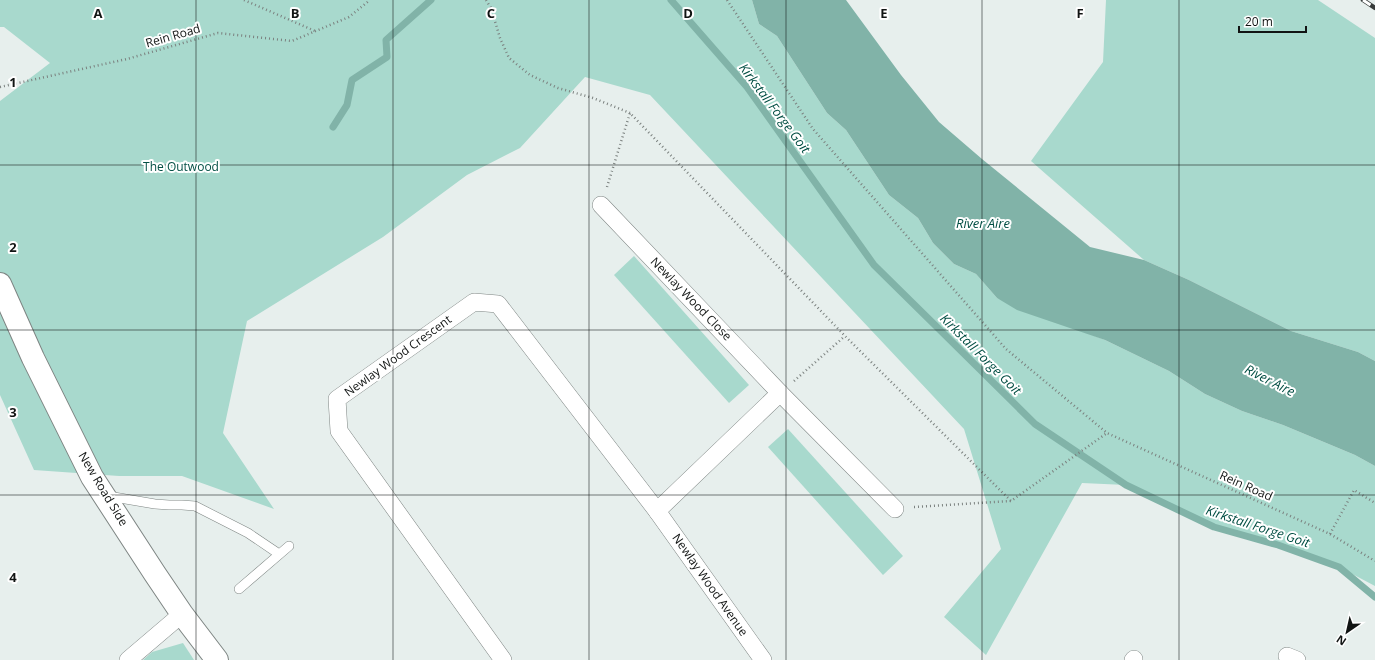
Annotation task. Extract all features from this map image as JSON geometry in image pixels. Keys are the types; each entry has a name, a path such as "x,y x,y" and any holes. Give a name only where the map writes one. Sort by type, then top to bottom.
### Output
{"main road":[{"name":"New Road Side","path":"0,284 33,358 92,476 182,614 217,660"}],"street":[{"name":"Newlay Wood Close","path":"602,205 780,393 895,509"},
{"name":"Newlay Wood Crescent","path":"496,658 339,431 337,399 474,302 498,304 657,511"},
{"path":"657,511 780,393"},
{"name":"Newlay Wood Avenue","path":"657,511 763,660"},
{"path":"128,660 182,614"}],"lane":[{"path":"105,496 155,504 182,504 195,506 248,533 279,554"},
{"path":"239,589 289,546"}],"path":[{"path":"244,0 315,31"},
{"name":"Rein Road","path":"0,87 127,59 218,33 292,41 349,17 370,0"},
{"path":"486,0 491,8 500,38 509,58 530,75 558,88 593,98 630,113 845,336 1011,501"},
{"name":"Rein Road","path":"727,0 813,130 1006,349 1107,433 1330,534 1375,561"},
{"path":"602,205 630,113"},
{"path":"780,393 845,336"},
{"path":"895,509 1011,501 1107,433"},
{"path":"1330,534 1354,490 1375,503"}],"green space":[{"name":"The Outwood","path":"0,0 752,0 759,24 777,36 827,113 846,130 889,195 918,218 933,243 954,264 976,274 997,298 1105,340 1169,371 1205,394 1242,411 1283,425 1355,455 1375,466 1375,586 1339,567 1278,545 1214,527 1126,485 1082,483 986,655 944,617 1001,549 964,429 650,95 585,77 520,148 467,175 383,237 247,321 223,433 274,509 182,476 119,476 34,470 0,395 0,101 50,63 4,27 0,27"},
{"path":"1106,0 1318,0 1375,38 1375,361 1358,352 1291,331 1189,280 1144,260 1031,161 1103,62"},
{"path":"634,256 749,385 729,403 614,275"},
{"path":"788,429 903,556 883,575 768,447"},
{"path":"183,643 194,660 143,660 152,652"}],"water":[{"name":"River Aire","path":"752,0 846,0 901,75 939,122 1090,247 1144,260 1189,280 1291,331 1358,352 1375,361 1375,466 1355,455 1283,425 1242,411 1205,394 1169,371 1105,340 1017,310 997,298 976,274 954,264 933,243 918,218 889,195 846,130 827,113 777,36 759,24"}],"waterway":[{"path":"333,127 347,105 352,80 387,57 386,40 431,0"},
{"name":"Kirkstall Forge Goit","path":"671,0 747,87 874,265 1035,424 1126,485 1214,527 1278,545 1339,567 1375,597"}],"railway":[{"path":"1363,0 1375,8"}]}
